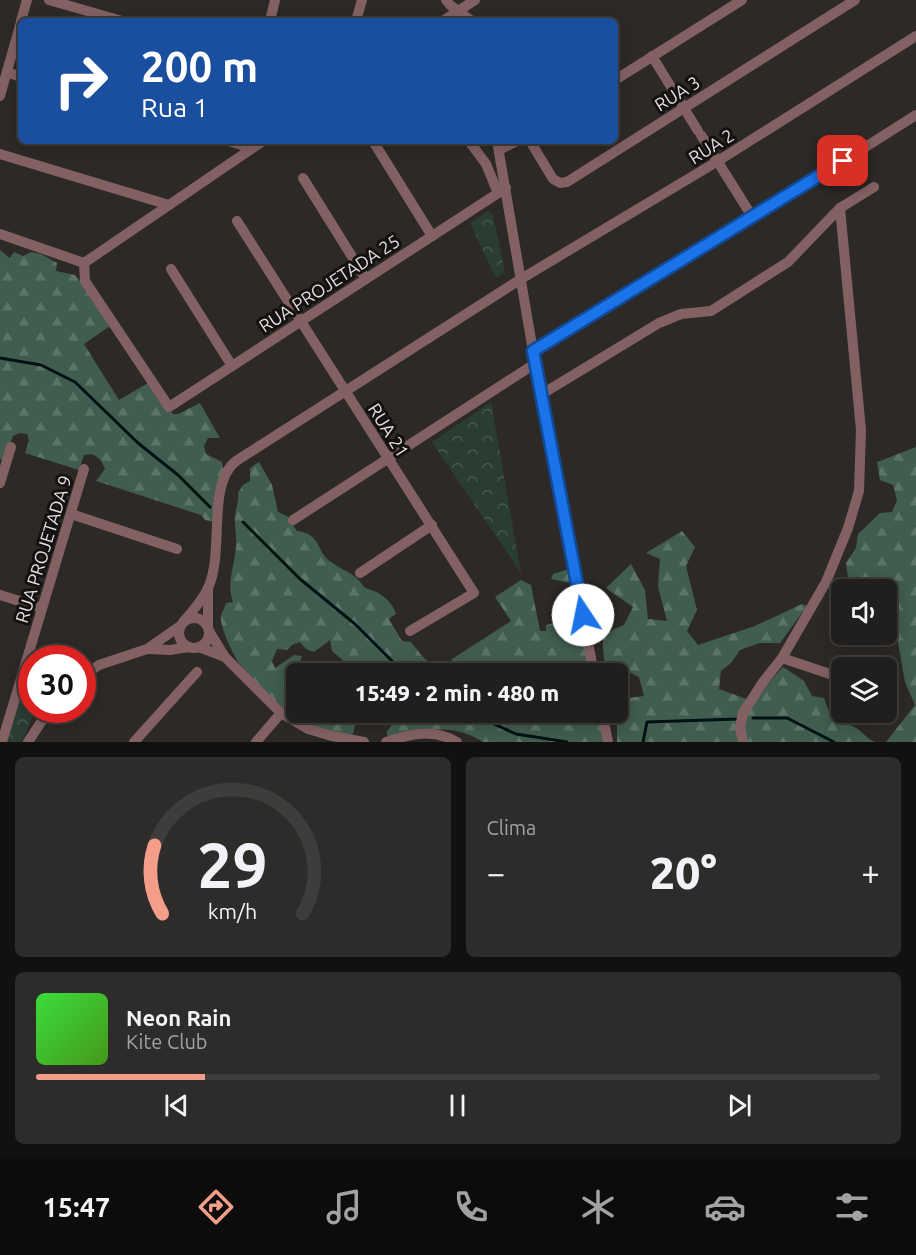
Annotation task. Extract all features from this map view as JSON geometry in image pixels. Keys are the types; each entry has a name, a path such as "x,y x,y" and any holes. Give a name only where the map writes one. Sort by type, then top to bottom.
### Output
{"street":[{"path":"22,18 27,0"},
{"path":"49,0 112,18"},
{"path":"271,18 275,0"},
{"path":"357,18 362,0"},
{"path":"446,0 468,18"},
{"path":"448,18 475,0"},
{"path":"618,78 742,0"},
{"name":"RUA 3","path":"532,144 553,179 564,183 855,0"},
{"path":"0,96 18,33"},
{"name":"RUA 2","path":"208,589 217,553 219,492 228,467 520,279 718,161 916,36"},
{"path":"652,56 753,218"},
{"path":"7,72 18,76"},
{"path":"533,351 916,116"},
{"path":"238,144 252,148"},
{"path":"0,234 84,263 258,144"},
{"path":"375,144 432,236"},
{"path":"472,144 502,190"},
{"path":"498,145 502,190 592,663"},
{"path":"0,154 168,205"},
{"path":"303,178 366,279"},
{"path":"542,394 659,323 681,314 711,311 788,262 840,208 874,187"},
{"name":"RUA PROJETADA 25","path":"84,263 85,281 169,407 502,190"},
{"path":"743,742 740,727 743,713 782,658 826,582 848,528 859,491 861,430 840,208"},
{"name":"RUA 21","path":"237,221 299,322 474,593 410,631"},
{"path":"171,269 232,366"},
{"path":"293,520 536,363"},
{"path":"0,483 11,447"},
{"name":"RUA PROJETADA 9","path":"2,742 84,469"},
{"path":"71,514 177,549"},
{"path":"360,573 432,525"},
{"path":"208,589 178,631 181,641 225,657"},
{"path":"147,649 170,650 194,647 207,641 208,589"},
{"path":"0,595 42,608"},
{"path":"96,667 147,649 187,619 197,617 205,622 225,657 281,714 308,729 364,742"},
{"path":"782,658 831,674"},
{"path":"134,742 197,672"},
{"path":"256,742 281,714"},
{"path":"28,742 39,723"},
{"path":"604,723 608,742"},
{"path":"386,742 415,734 433,734 457,742"}],"green space":[{"path":"488,211 493,215 505,272 496,278 470,223"},
{"path":"0,250 10,258 14,252 23,256 31,252 41,254 57,263 56,271 75,275 87,290 110,326 84,344 119,400 148,383 173,414 178,414 200,403 220,438 208,438 204,446 206,454 222,462 223,469 214,522 205,520 201,515 96,481 105,469 94,455 84,455 79,470 25,453 29,440 27,434 20,433 13,436 4,460 0,459"},
{"path":"491,402 521,573 432,442"},
{"path":"916,447 916,742 886,742 915,705 905,682 897,637 897,579 846,579 848,577 846,563 856,548 858,534 880,513 892,512 897,500 893,485 880,480 877,462"},
{"path":"259,462 272,485 278,512 287,516 297,531 315,539 326,558 353,575 365,588 375,591 388,600 396,614 389,619 402,641 411,642 430,663 346,663 332,651 330,640 314,652 306,649 300,642 287,650 277,649 272,661 275,668 294,655 302,656 301,663 286,663 286,709 260,686 239,663 224,633 221,620 226,603 233,602 230,588 236,545 235,520 238,493 243,485 250,481 250,468"},
{"path":"682,531 695,547 686,566 697,610 687,631 698,645 755,626 802,604 807,606 780,643 760,643 740,650 731,663 721,671 719,689 752,701 783,667 804,681 812,696 824,698 831,716 831,723 846,723 875,742 617,742 617,723 628,723 628,698 644,696 639,677 628,672 628,663 610,663 604,660 602,634 624,625 633,607 606,588 631,564 645,590 648,619 667,621 658,587 660,559 646,553"},
{"path":"569,569 591,663 451,663 452,659 511,621 495,597 521,580 531,585 540,631 546,631 546,625 562,621 555,615 552,606 557,598 565,597 570,591 570,583 551,579 553,574"},
{"path":"18,704 18,723 30,723 22,742 7,742"},
{"path":"306,723 356,723 353,734 340,734"},
{"path":"394,723 602,723 606,742 483,742 460,732 448,730 424,730 387,737 387,731"}],"waterway":[{"path":"0,358 41,365 75,382 138,443 178,475 210,507"},
{"path":"243,522 300,579 355,624 394,663"},
{"path":"753,718 787,718 834,742"},
{"path":"643,742 647,722 738,719"},
{"path":"492,723 516,734 567,742"}],"route":[{"path":"583,615 533,351 843,161"}]}
